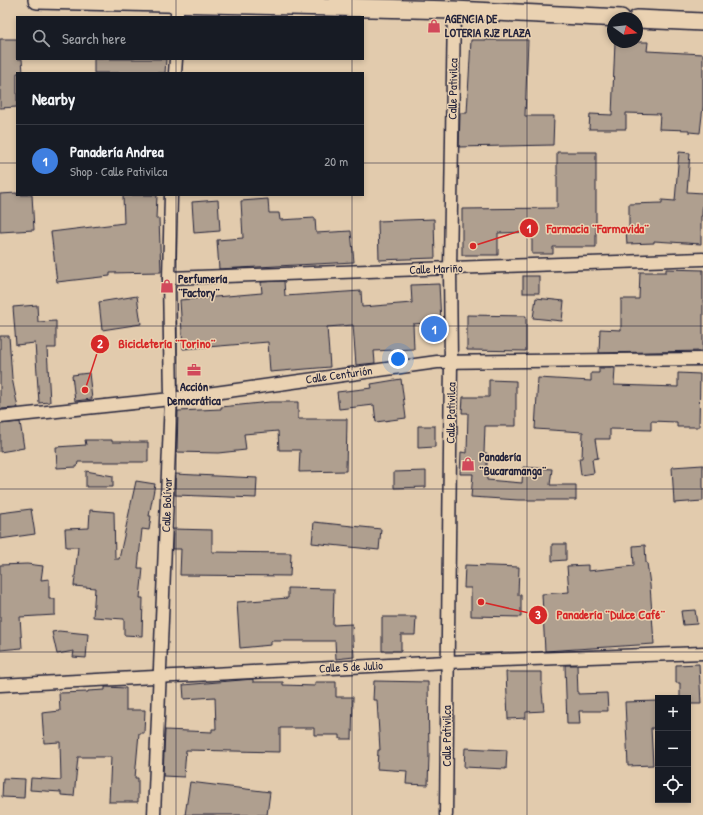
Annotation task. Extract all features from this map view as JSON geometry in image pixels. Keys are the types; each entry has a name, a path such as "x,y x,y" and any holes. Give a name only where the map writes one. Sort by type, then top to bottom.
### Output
{"main road":[{"path":"37,0 177,7 454,10 607,17"},
{"path":"643,19 703,22"}],"street":[{"name":"Calle Pativilca","path":"446,815 452,362 450,269 454,10"},
{"path":"175,72 176,60"},
{"name":"Calle Bolívar","path":"154,815 171,399 169,278 171,196"},
{"name":"Calle Mariño","path":"169,278 703,259"},
{"name":"Calle Centurión","path":"0,417 171,399 424,363 703,359"},
{"name":"Calle 5 de Julio","path":"0,685 447,662 703,653"}],"building":[{"path":"0,39 16,39 16,60 22,60 23,72 16,72 16,107 0,108"},
{"path":"471,40 528,40 525,116 554,116 553,145 459,147 460,113 467,113"},
{"path":"643,42 648,42 647,51 703,54 703,106 700,133 689,132 689,130 659,129 660,114 626,113 626,129 589,129 590,114 612,115 615,48 643,48"},
{"path":"94,60 166,60 165,72 94,72"},
{"path":"557,152 596,152 596,247 553,247 553,254 532,254 532,232 498,233 498,255 462,255 462,209 557,208"},
{"path":"679,152 690,153 687,192 703,193 701,244 654,241 654,243 627,244 626,229 629,228 629,204 662,203 662,200 675,201"},
{"path":"16,193 16,196 32,196 34,230 0,232 0,194"},
{"path":"123,196 157,196 156,219 159,219 161,272 110,273 110,276 57,282 51,232 124,223"},
{"path":"268,199 269,213 279,213 280,220 315,218 316,233 351,231 354,262 219,269 217,240 243,238 241,201"},
{"path":"218,200 220,231 194,233 192,202"},
{"path":"434,219 435,258 379,260 378,221"},
{"path":"666,269 703,270 703,351 599,353 600,329 621,330 621,299 639,299 640,272 666,272"},
{"path":"523,276 539,276 539,293 523,293"},
{"path":"284,281 285,296 361,291 362,307 412,303 411,285 439,284 441,322 413,324 414,349 374,351 375,363 356,365 353,325 327,327 330,367 270,372 268,342 183,349 180,300 262,293 261,282"},
{"path":"137,296 141,324 102,330 99,302"},
{"path":"536,298 564,301 562,321 533,318"},
{"path":"37,305 38,322 56,321 56,348 47,348 50,402 39,403 35,343 16,345 13,307"},
{"path":"467,315 526,316 526,351 467,350"},
{"path":"0,336 9,336 12,378 18,408 0,409"},
{"path":"599,368 615,368 614,385 678,387 678,373 700,374 699,427 677,427 677,422 651,421 651,430 610,429 610,439 595,439 598,458 592,459 594,473 581,475 579,458 582,458 583,432 535,429 538,378 591,381 591,373 599,373"},
{"path":"89,373 92,399 75,401 72,375"},
{"path":"401,379 406,418 376,422 374,405 339,409 337,392 372,388 371,384"},
{"path":"489,380 516,381 516,426 485,426 484,453 487,453 487,480 522,483 523,467 552,469 550,485 576,485 576,500 518,500 471,497 473,474 460,474 461,452 467,453 468,413 462,413 463,397 489,397"},
{"path":"270,402 298,402 298,419 347,419 346,471 299,472 300,450 279,450 278,431 244,434 246,450 218,453 177,452 178,411 221,409 221,407"},
{"path":"20,422 24,448 0,452 0,424"},
{"path":"418,426 435,426 435,447 418,448"},
{"path":"85,440 148,442 148,462 78,462 77,467 57,468 56,447 86,445"},
{"path":"703,465 703,501 674,503 672,467"},
{"path":"86,471 113,476 113,487 86,487"},
{"path":"426,471 426,487 394,488 394,472"},
{"path":"175,474 257,478 256,498 175,495"},
{"path":"136,481 155,484 149,516 151,516 149,530 142,529 138,568 143,568 140,598 143,598 142,636 124,635 124,619 93,617 95,588 74,586 78,547 66,547 65,529 89,528 90,510 114,512 115,559 119,559"},
{"path":"31,509 35,534 0,539 0,513"},
{"path":"314,522 381,529 379,550 312,543"},
{"path":"173,529 212,530 212,552 291,553 290,576 180,575 181,549 172,549"},
{"path":"552,544 566,544 566,560 552,561"},
{"path":"645,545 646,563 650,585 654,644 545,651 542,594 569,592 567,566 588,565 588,571 634,566 633,546"},
{"path":"27,564 43,566 41,580 49,579 49,599 55,599 55,615 20,617 22,648 0,650 0,565"},
{"path":"465,565 519,567 518,595 521,595 521,617 471,616 471,588 464,588"},
{"path":"288,588 334,589 333,625 352,624 354,657 336,659 335,641 271,641 271,645 240,648 237,602 288,598"},
{"path":"695,610 697,624 683,625 681,611"},
{"path":"382,617 416,617 415,635 401,635 401,651 382,651"},
{"path":"59,631 88,634 86,658 73,657 74,651 57,654 52,632"},
{"path":"699,664 701,704 691,704 691,695 680,695 680,683 676,683 676,665"},
{"path":"565,665 577,665 578,694 607,693 608,711 579,711 580,724 567,724"},
{"path":"506,672 542,672 544,711 526,712 526,718 508,719"},
{"path":"253,679 253,682 283,682 283,685 315,686 315,682 336,682 336,697 353,697 352,739 340,739 340,735 314,735 314,728 280,728 280,752 186,750 184,777 163,776 165,730 212,732 212,729 216,729 215,697 184,699 183,685"},
{"path":"374,681 428,682 428,785 406,784 407,771 377,769 378,750 380,750 377,700 373,700"},
{"path":"105,687 126,688 126,710 145,710 144,733 139,733 135,778 138,778 138,802 109,802 111,757 78,757 74,796 61,795 61,792 30,790 31,778 61,780 60,742 44,743 42,713 60,711 59,693 105,690"},
{"path":"655,701 655,728 651,728 653,765 628,766 625,702"},
{"path":"465,748 507,750 506,769 464,767"},
{"path":"3,778 25,779 24,798 2,797"},
{"path":"190,782 270,792 267,815 185,815"}],"place":[{"name":"AGENCIA DE LOTERIA RJZ PLAZA","path":"434,26"},
{"name":"Farmacia ¨Farmavida¨","path":"473,246"},
{"name":"Perfumería ¨Factory¨","path":"167,286"},
{"name":"Panadería Andrea","path":"434,329"},
{"name":"Acción Democrática","path":"194,370"},
{"name":"Bicicletería ¨Torino¨","path":"85,390"},
{"name":"Panadería ¨Bucaramanga¨","path":"468,464"},
{"name":"Panadería ¨Dulce Café¨","path":"481,602"}]}
